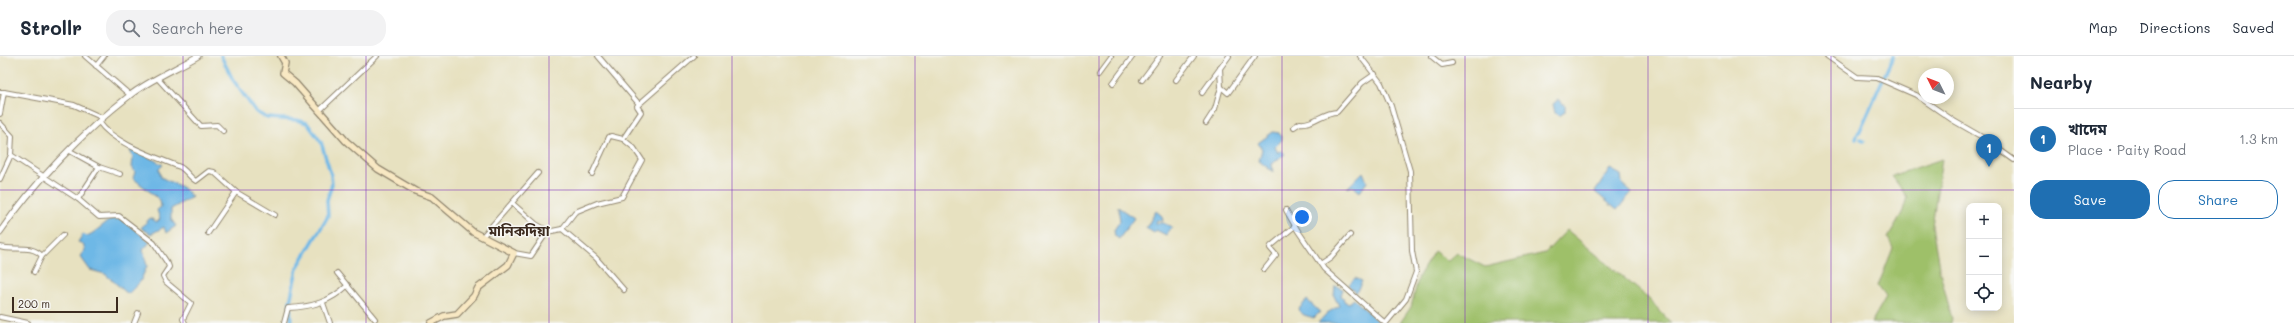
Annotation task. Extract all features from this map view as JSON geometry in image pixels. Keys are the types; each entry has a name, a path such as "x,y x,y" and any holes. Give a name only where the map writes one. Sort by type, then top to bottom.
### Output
{"main road":[{"path":"281,56 285,63 283,73 346,142 378,168 415,191 432,196 473,232 514,253 508,265 478,288 474,296 457,314 444,316 431,323"}],"street":[{"path":"85,56 130,95"},
{"path":"96,66 104,56"},
{"path":"0,232 46,176 101,120 130,95 198,56"},
{"path":"319,111 377,56"},
{"path":"598,56 639,104 637,106 641,112 623,139"},
{"path":"639,104 694,56"},
{"path":"1100,71 1111,56"},
{"path":"1113,83 1133,56"},
{"path":"1142,80 1160,56"},
{"path":"1176,80 1194,56"},
{"path":"1202,94 1229,56"},
{"path":"1221,87 1228,93 1255,56"},
{"path":"1286,210 1295,226 1332,277 1385,323 1406,299 1416,272 1412,251 1410,171 1391,106 1376,74 1360,56"},
{"path":"1431,56 1442,65 1452,63"},
{"path":"1827,56 1857,77 1877,78 1916,95 1954,122 1982,137 2014,160"},
{"path":"1206,123 1215,109 1221,87 1220,68"},
{"path":"1294,127 1300,123 1308,124 1329,112 1337,112 1362,82 1376,74"},
{"path":"158,79 201,126 217,125 224,131"},
{"path":"0,114 2,92 74,105 101,120 107,131 124,143 181,168 196,181 212,171 236,192 275,215"},
{"path":"0,123 12,136 11,156 0,179"},
{"path":"512,203 536,224 548,231 562,229 575,212 597,203 622,197 642,160 634,148 623,139 611,136 609,137 592,174"},
{"path":"70,151 100,167 120,174"},
{"path":"11,156 46,176 78,199 99,217 120,216 154,243 168,264 168,268 163,276 166,282 191,304 183,319 185,323"},
{"path":"78,199 100,167"},
{"path":"482,237 538,173"},
{"path":"208,233 236,192"},
{"path":"1264,270 1276,255 1270,248 1271,246 1295,226"},
{"path":"562,229 596,258 624,290"},
{"path":"514,253 532,255 548,231"},
{"path":"34,272 42,256 63,235"},
{"path":"1322,263 1331,257 1350,235"},
{"path":"0,247 15,250 32,249 42,256"},
{"path":"337,273 375,319"},
{"path":"284,323 288,308 297,308 323,303 348,285"},
{"path":"323,303 330,323"},
{"path":"134,323 138,313"},
{"path":"0,317 28,323"}],"green space":[{"path":"1942,159 1932,226 1940,272 1952,319 1950,323 1871,323 1886,297 1878,286 1893,248 1888,238 1902,214 1907,197 1892,176"},
{"path":"1567,230 1647,297 1671,323 1400,323 1411,307 1419,276 1434,251 1448,261 1457,253 1485,267 1545,253"}],"water":[{"path":"1559,99 1565,106 1565,112 1559,116 1555,113 1553,104"},
{"path":"1273,132 1279,133 1282,140 1275,147 1278,153 1281,150 1285,154 1272,164 1273,172 1259,161 1262,149 1258,143"},
{"path":"130,150 136,150 163,165 159,169 161,177 180,186 192,197 171,209 171,219 176,226 166,233 164,227 151,234 141,228 150,218 157,222 160,219 157,210 161,207 160,200 133,178 135,172 132,167 133,158"},
{"path":"1610,169 1621,175 1622,183 1632,192 1617,210 1595,192"},
{"path":"1363,172 1367,182 1360,192 1353,186 1347,188"},
{"path":"1118,207 1134,218 1119,239 1115,236 1114,230 1120,221"},
{"path":"1156,211 1162,216 1163,221 1157,220 1156,223 1163,223 1172,227 1166,235 1156,230 1154,233 1146,228"},
{"path":"119,217 150,242 143,250 147,266 140,282 128,294 105,274 90,270 80,256 85,250 83,244 78,242 83,234 87,236 110,220"},
{"path":"1355,278 1362,281 1356,293 1348,285"},
{"path":"1335,286 1343,289 1341,295 1345,302 1349,303 1354,299 1379,323 1318,323 1327,313 1339,306 1334,296"},
{"path":"1307,300 1320,312 1314,318 1304,315 1298,310"}],"waterway":[{"path":"221,56 233,80 256,112 267,118 297,120 307,123 321,142 331,175 332,184 327,200 328,216 297,268 290,302 291,323"},
{"path":"1859,133 1893,56"}],"place":[{"name":"খাদেম","path":"1989,167"}],"district":[{"name":"মানিকদিয়া","path":"519,230"}]}
